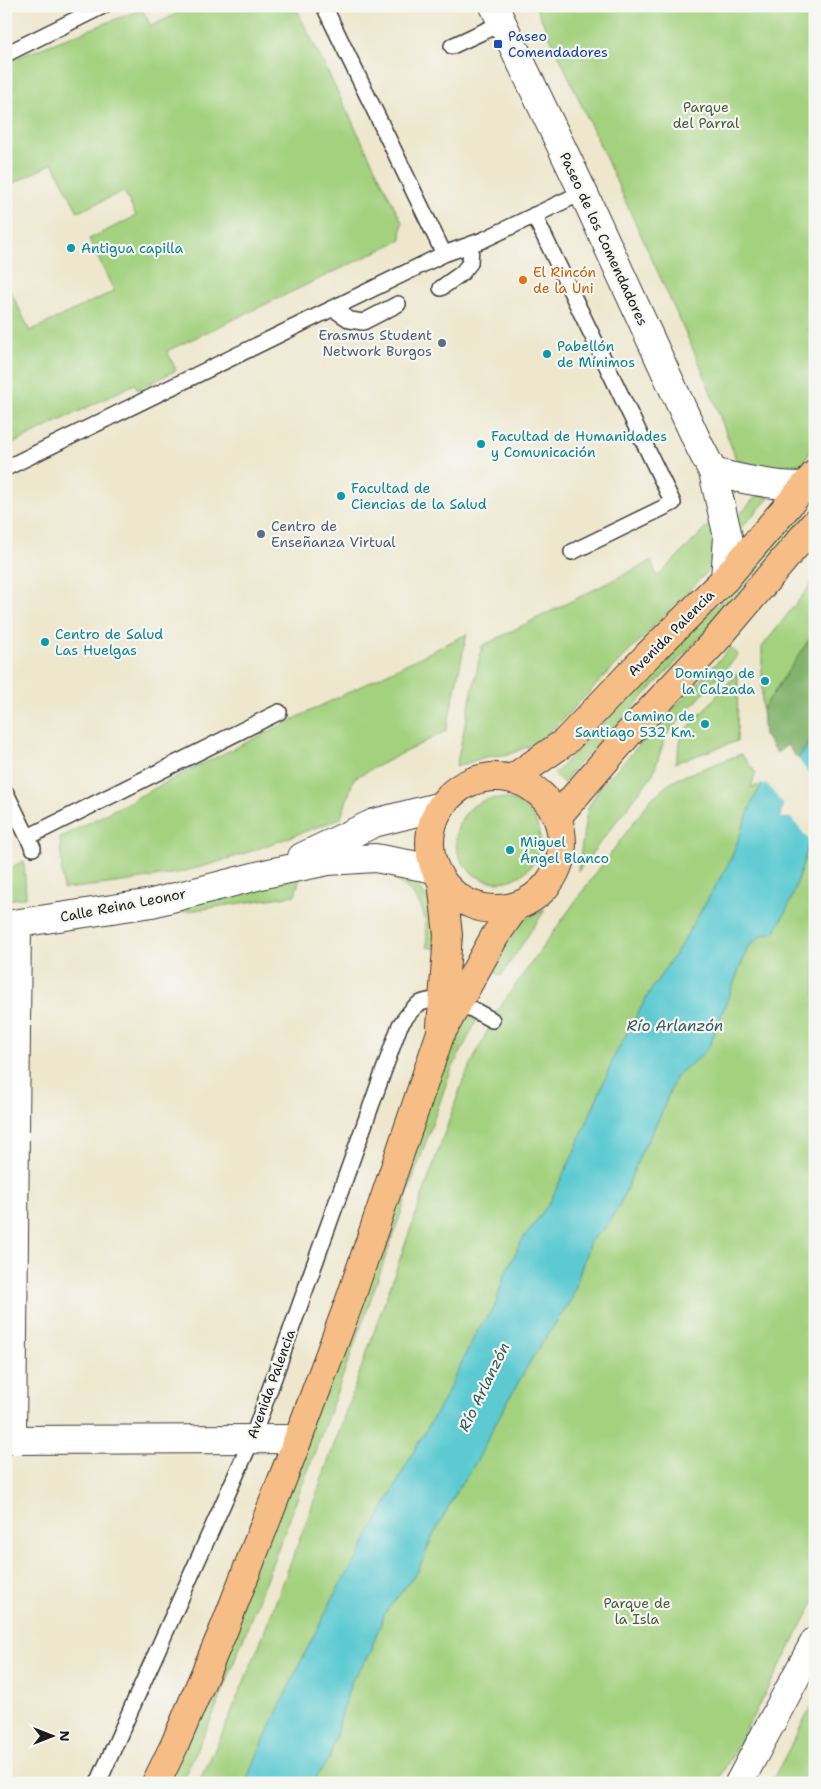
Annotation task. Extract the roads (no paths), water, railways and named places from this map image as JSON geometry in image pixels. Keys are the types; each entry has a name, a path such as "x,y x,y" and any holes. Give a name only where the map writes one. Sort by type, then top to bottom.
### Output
{"highway":[{"name":"Avenida Palencia","path":"513,778 565,742 648,654 725,578 810,480"},
{"path":"557,817 629,733 715,641 815,523"},
{"path":"439,875 454,893 467,902 483,908 500,909 516,906 530,900 543,890 553,878 559,863 562,848 562,832 550,804 540,793 527,784 513,778 497,776 480,778 465,784 441,806 434,821 430,837 431,853 439,875 448,935 451,1001"},
{"path":"156,1783 176,1744 224,1628 298,1439 350,1300 451,1001 516,906"}],"street":[{"name":"Paseo de los Comendadores","path":"498,14 713,472 728,537 725,578"},
{"path":"713,472 781,486 810,480"},
{"name":"Calle Reina Leonor","path":"269,873 374,823 441,806"},
{"name":"Calle Reina Leonor","path":"11,925 152,903 269,873 328,861 375,858 439,875"},
{"path":"11,925 9,1440 298,1439"},
{"path":"738,1783 815,1641"}],"lane":[{"path":"6,54 103,6"},
{"path":"324,6 444,254"},
{"path":"452,46 498,14"},
{"path":"6,468 444,254 471,245 583,192"},
{"path":"534,215 673,503 572,552"},
{"path":"441,288 462,273 470,263 471,245"},
{"path":"332,308 350,320 363,322 398,304"},
{"path":"6,793 31,843 279,712"},
{"name":"Avenida Palencia","path":"98,1783 252,1439 400,1025 416,1004 427,1001 451,1001"},
{"path":"451,1001 492,1020"}],"water":[{"name":"Río Arlanzón","path":"815,734 815,782 812,779 783,804 780,818 791,818 815,836 810,841 784,916 774,932 761,936 748,947 709,1047 700,1057 676,1076 659,1119 641,1153 621,1202 607,1226 590,1241 572,1298 531,1360 495,1424 477,1461 458,1489 430,1542 418,1571 385,1613 373,1643 372,1651 351,1682 329,1759 312,1783 246,1783 251,1768 299,1665 338,1588 358,1557 411,1456 444,1399 477,1331 495,1306 504,1276 521,1242 550,1202 575,1150 615,1055 649,993 681,945 730,861 753,800 762,784 799,761 798,759"}],"place":[{"name":"Paseo Comendadores","path":"498,44"},
{"name":"Antigua capilla","path":"71,248"},
{"name":"El Rincón de la Uni","path":"523,280"},
{"name":"Erasmus Student Network Burgos","path":"442,343"},
{"name":"Pabellón de Mínimos","path":"547,354"},
{"name":"Facultad de Humanidades y Comunicación","path":"481,444"},
{"name":"Facultad de Ciencias de la Salud","path":"341,496"},
{"name":"Centro de Enseñanza Virtual","path":"261,534"},
{"name":"Centro de Salud Las Huelgas","path":"45,642"},
{"name":"Domingo de la Calzada","path":"765,681"},
{"name":"Camino de Santiago 532 Km.","path":"705,724"},
{"name":"Miguel Ángel Blanco","path":"510,850"}],"park label":[{"name":"Parque del Parral","path":"706,116"},
{"name":"Parque de la Isla","path":"637,1612"}]}
